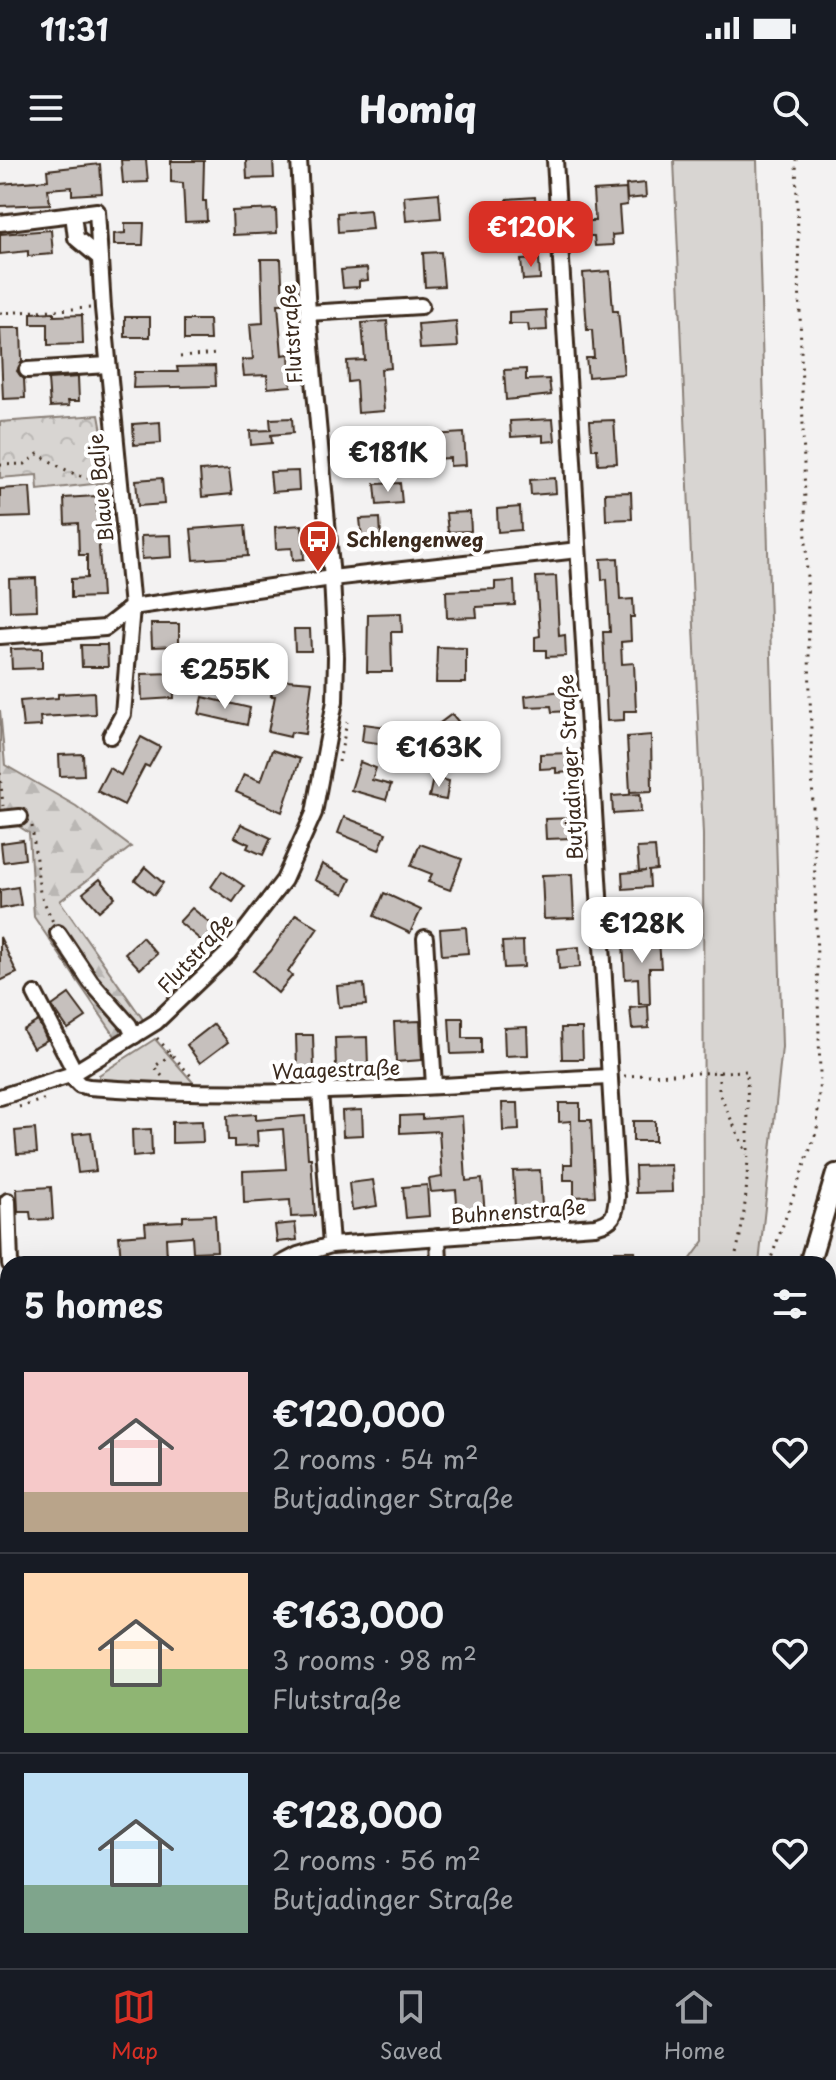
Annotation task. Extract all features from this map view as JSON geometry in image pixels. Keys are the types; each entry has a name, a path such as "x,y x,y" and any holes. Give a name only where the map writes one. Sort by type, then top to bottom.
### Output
{"main road":[{"path":"811,1256 836,1174"}],"street":[{"name":"Flutstraße","path":"156,1022 228,953 284,880 314,813 335,701 332,578 308,313 299,160"},
{"name":"Butjadinger Straße","path":"555,160 608,1077"},
{"name":"Blaue Balje","path":"73,214 97,211 108,365 132,607"},
{"path":"0,223 73,214 76,238 100,258"},
{"path":"308,313 421,306"},
{"path":"27,370 108,365"},
{"path":"0,636 105,628 132,607 332,578 578,550"},
{"path":"111,736 123,714 132,607"},
{"path":"0,819 20,817"},
{"path":"58,933 91,982 141,1038"},
{"path":"425,938 434,1086"},
{"path":"35,994 75,1077"},
{"name":"Waagestraße","path":"0,1097 75,1077 141,1038 156,1022"},
{"name":"Waagestraße","path":"75,1077 170,1093 320,1091 608,1077"},
{"name":"Buhnenstraße","path":"296,1256 331,1245 607,1223 615,1214 617,1196 608,1077"},
{"path":"320,1091 331,1245"},
{"path":"8,1201 10,1256"},
{"path":"438,1237 439,1256"}],"path":[{"path":"772,1256 817,1130 820,1074 796,160"},
{"path":"0,313 103,308"},
{"path":"180,357 218,354"},
{"path":"0,465 25,464 38,454 66,470 96,481 119,477"},
{"path":"336,775 347,723"},
{"path":"0,773 4,814 15,814 32,826 40,893 58,933"},
{"path":"141,1038 155,1035 205,1092"},
{"path":"162,1076 154,1067 172,1054"},
{"path":"608,1077 747,1071 749,1158 746,1208 735,1256"},
{"path":"719,1072 719,1093 749,1158"},
{"path":"11,1109 33,1104 75,1077"}],"green space":[{"path":"674,160 757,160 782,1047 760,1256 693,1256 704,1241 703,835"},
{"path":"99,415 111,482 38,490 37,475 0,478 0,422"},
{"path":"0,710 5,765 76,806 131,847 60,901 144,1021 115,1036 34,917 29,833 0,814"},
{"path":"155,1039 198,1088 100,1085 99,1075"}],"building":[{"path":"121,160 146,160 148,182 123,183"},
{"path":"246,160 273,160 274,178 247,179"},
{"path":"171,161 204,161 203,201 206,201 207,221 185,222 183,183 171,182"},
{"path":"100,164 102,193 72,195 72,187 48,189 50,204 0,206 0,184 48,180 47,170"},
{"path":"645,183 646,197 627,199 626,185"},
{"path":"626,189 627,205 619,206 621,234 612,235 613,245 595,246 594,236 586,236 586,221 595,221 593,191"},
{"path":"439,193 441,218 406,221 404,196"},
{"path":"535,197 537,216 508,218 507,199"},
{"path":"276,209 277,233 233,235 232,211"},
{"path":"370,210 372,229 338,232 337,213"},
{"path":"125,223 144,223 143,245 114,245 114,234 125,233"},
{"path":"51,230 53,254 28,256 28,251 0,254 0,234"},
{"path":"441,252 444,286 425,287 423,253"},
{"path":"261,259 281,259 283,304 278,304 282,355 289,354 291,386 268,388 267,375 244,376 242,360 253,359 250,324 263,323"},
{"path":"539,259 540,279 523,280 521,260"},
{"path":"367,268 368,280 359,281 359,287 343,288 341,270"},
{"path":"610,271 613,311 618,311 624,374 588,377 586,358 594,358 592,330 587,330 583,273"},
{"path":"546,310 547,330 529,331 528,324 509,324 509,312"},
{"path":"54,312 54,316 82,315 83,344 48,345 48,324 31,324 31,313"},
{"path":"125,317 150,317 150,337 125,337"},
{"path":"184,320 209,320 210,340 184,340"},
{"path":"387,321 391,368 381,369 384,411 358,413 356,381 348,382 347,361 365,360 362,323"},
{"path":"456,321 458,347 420,349 418,324"},
{"path":"0,328 21,328 22,361 17,371 24,379 25,398 3,399"},
{"path":"215,366 216,386 133,388 134,372 178,372 177,367"},
{"path":"526,369 526,380 549,379 551,395 506,400 504,370"},
{"path":"78,377 79,401 68,401 69,406 50,407 48,379"},
{"path":"292,418 293,433 271,435 272,443 251,445 250,431 271,430 270,419"},
{"path":"553,419 555,441 543,442 543,435 511,437 510,421"},
{"path":"614,420 617,463 598,464 597,449 592,449 590,421"},
{"path":"160,422 161,443 134,445 133,424"},
{"path":"464,433 466,465 450,466 450,458 433,459 431,435"},
{"path":"388,434 389,455 354,457 353,436"},
{"path":"229,469 232,494 202,497 200,471"},
{"path":"298,471 299,490 272,492 270,472"},
{"path":"162,478 164,504 138,506 136,480"},
{"path":"555,478 556,493 531,495 530,480"},
{"path":"400,483 402,503 377,505 375,484"},
{"path":"30,487 32,517 0,518 0,489"},
{"path":"631,492 632,519 606,520 605,493"},
{"path":"96,496 102,597 71,598 71,579 87,578 87,555 79,555 78,523 65,524 64,498"},
{"path":"520,507 521,530 498,532 497,509"},
{"path":"470,512 471,531 448,532 446,513"},
{"path":"380,518 381,536 362,537 360,519"},
{"path":"245,525 248,556 194,560 191,529"},
{"path":"302,525 304,559 293,560 292,548 276,549 275,527"},
{"path":"171,535 172,557 142,559 141,536"},
{"path":"618,558 620,600 633,599 631,641 621,642 622,664 634,663 636,711 624,711 624,720 607,721 603,632 610,632 607,579 602,580 601,559"},
{"path":"556,576 559,636 565,635 566,656 546,657 546,650 535,650 535,637 540,636 536,577"},
{"path":"36,578 37,610 10,611 9,579"},
{"path":"514,581 515,605 476,607 477,617 447,618 446,591 495,589 495,582"},
{"path":"401,613 402,632 391,632 392,672 367,672 368,614"},
{"path":"151,624 179,624 179,646 152,647"},
{"path":"294,629 310,629 311,651 295,651"},
{"path":"81,645 107,645 108,667 82,667"},
{"path":"437,647 466,648 466,683 436,683"},
{"path":"42,648 42,668 12,669 11,649"},
{"path":"173,673 174,698 142,700 141,674"},
{"path":"274,679 312,682 305,734 291,732 290,737 268,732 275,696 271,696"},
{"path":"569,690 570,711 552,712 551,706 526,707 525,696"},
{"path":"94,692 95,714 40,717 41,726 23,727 20,701"},
{"path":"203,697 250,708 247,725 199,714"},
{"path":"452,714 470,736 446,755 428,732"},
{"path":"364,724 395,728 393,745 362,741"},
{"path":"651,735 652,791 630,792 627,737"},
{"path":"141,737 160,747 149,767 145,765 124,805 97,791 109,768 121,775"},
{"path":"272,750 300,759 282,812 236,792 244,774 261,781"},
{"path":"571,753 572,772 556,773 556,768 540,769 540,754"},
{"path":"83,754 84,775 60,776 59,755"},
{"path":"360,762 376,768 372,780 391,785 386,800 351,790"},
{"path":"433,778 449,781 446,800 429,797"},
{"path":"640,794 641,812 613,814 612,796"},
{"path":"344,817 386,833 379,850 338,833"},
{"path":"573,818 573,838 546,839 545,819"},
{"path":"241,824 271,838 263,855 247,848 249,844 234,837"},
{"path":"23,840 25,859 3,862 1,843"},
{"path":"420,844 462,859 450,890 428,882 432,874 411,866"},
{"path":"655,847 657,870 649,871 650,887 623,889 622,873 639,872 637,848"},
{"path":"322,864 351,879 344,894 315,880"},
{"path":"145,867 163,883 154,895 135,880"},
{"path":"222,871 244,886 233,902 211,887"},
{"path":"572,874 574,918 544,919 542,875"},
{"path":"100,879 115,897 99,911 83,893"},
{"path":"18,887 21,905 0,909 0,890"},
{"path":"384,893 421,910 410,933 374,916"},
{"path":"192,908 215,927 203,942 179,922"},
{"path":"296,914 318,928 288,972 292,976 278,993 253,971"},
{"path":"466,927 468,953 442,955 440,929"},
{"path":"0,937 17,973 0,981"},
{"path":"142,937 157,954 140,969 125,953"},
{"path":"659,940 661,968 649,968 650,1004 639,1004 638,978 625,979 623,942"},
{"path":"523,941 524,967 504,968 502,942"},
{"path":"579,947 580,967 559,969 558,949"},
{"path":"364,984 366,1005 339,1007 337,986"},
{"path":"69,994 86,1017 68,1029 52,1006"},
{"path":"648,1006 649,1028 632,1029 630,1008"},
{"path":"449,1018 463,1018 463,1038 481,1038 481,1053 451,1054"},
{"path":"38,1021 47,1040 33,1048 23,1030"},
{"path":"420,1021 422,1060 396,1062 394,1022"},
{"path":"214,1024 228,1042 200,1063 187,1045"},
{"path":"527,1027 528,1055 505,1056 504,1028"},
{"path":"561,1028 582,1028 583,1059 562,1059"},
{"path":"296,1035 313,1035 314,1068 297,1068"},
{"path":"367,1037 368,1066 336,1067 335,1038"},
{"path":"502,1103 518,1103 519,1130 503,1131"},
{"path":"559,1103 580,1103 580,1120 591,1120 595,1196 574,1197 574,1180 564,1180 564,1164 572,1164 571,1121 559,1122"},
{"path":"362,1110 363,1135 343,1136 342,1111"},
{"path":"256,1114 256,1120 305,1116 315,1216 291,1217 290,1200 244,1203 243,1171 286,1169 283,1129 257,1131 258,1146 234,1147 234,1140 228,1140 227,1116"},
{"path":"422,1115 422,1119 462,1116 466,1181 482,1179 485,1215 458,1217 456,1190 431,1192 429,1179 442,1177 439,1131 400,1133 400,1116"},
{"path":"202,1121 203,1142 172,1143 172,1122"},
{"path":"633,1121 655,1121 655,1141 633,1141"},
{"path":"35,1129 37,1153 17,1154 15,1131"},
{"path":"151,1129 152,1155 133,1157 132,1130"},
{"path":"91,1132 96,1171 78,1173 73,1134"},
{"path":"671,1165 672,1192 636,1193 635,1166"},
{"path":"540,1170 542,1207 515,1208 513,1171"},
{"path":"373,1180 377,1206 352,1210 349,1183"},
{"path":"427,1185 429,1216 406,1218 403,1187"},
{"path":"51,1187 53,1219 31,1220 30,1212 18,1212 17,1189"},
{"path":"215,1215 217,1251 193,1252 192,1236 166,1238 167,1256 121,1256 119,1236 146,1234 145,1223 183,1221 183,1216"},
{"path":"295,1223 297,1240 277,1242 275,1225"},
{"path":"615,1251 635,1251 635,1256 615,1256"}],"place":[{"name":"Schlengenweg","path":"318,573"}]}
